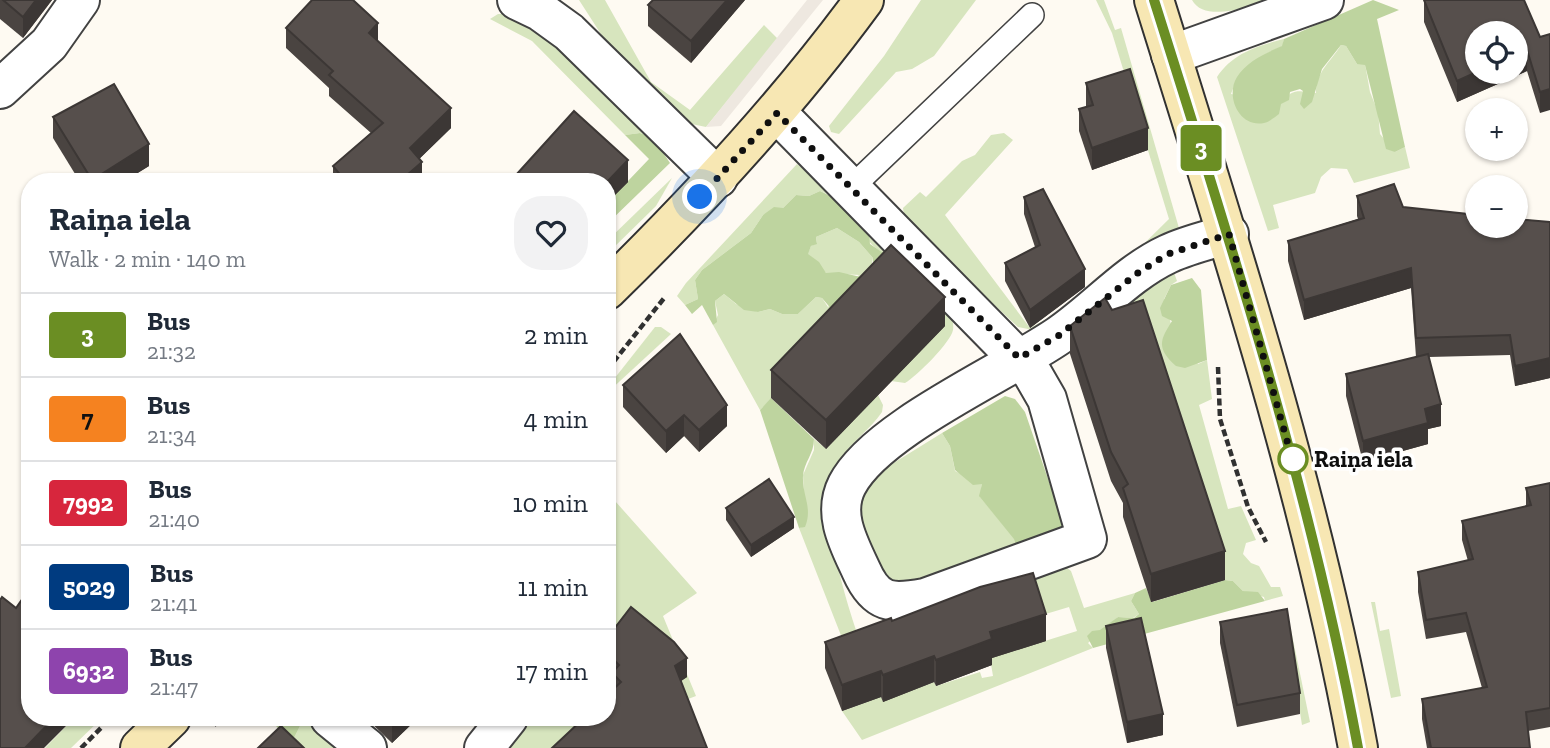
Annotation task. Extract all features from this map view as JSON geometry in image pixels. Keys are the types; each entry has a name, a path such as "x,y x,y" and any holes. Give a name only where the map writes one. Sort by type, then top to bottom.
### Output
{"main road":[{"path":"616,280 718,178 777,113 864,0"},
{"path":"1154,0 1229,234 1279,408 1328,597 1358,748"},
{"path":"140,748 163,726"}],"street":[{"path":"0,89 49,44 80,0"},
{"path":"517,0 540,11 562,16 718,178"},
{"path":"1171,55 1324,0"},
{"path":"777,113 1019,358 1047,399 1087,538 925,598 899,603 881,599 867,584 844,532 841,505 847,485 865,461 905,429 1019,358 1058,336 1139,272 1168,254 1229,234"},
{"path":"340,726 368,748"},
{"path":"484,748 502,726"}],"lane":[{"path":"852,187 1032,15"}],"path":[{"path":"81,748 103,726"}],"green space":[{"path":"579,0 605,0 651,82 690,110 764,25 778,39 706,127 687,123 608,45"},
{"path":"921,0 976,0 934,56 912,69 896,72 839,134 831,132 829,126 884,56"},
{"path":"1096,0 1104,0 1115,30 1121,28 1181,235 1090,297 1169,219 1112,33"},
{"path":"1192,0 1272,0 1218,12 1198,7"},
{"path":"1373,0 1399,10 1377,19 1405,147 1395,152 1386,149 1365,65 1357,64 1346,46 1341,45 1322,69 1312,102 1304,109 1300,104 1303,91 1300,89 1290,92 1289,100 1281,104 1279,114 1268,122 1255,123 1241,116 1233,93 1237,77 1246,66 1282,46 1284,39"},
{"path":"498,14 506,14 535,25 653,138 640,133 625,135 532,41 490,19"},
{"path":"1284,39 1283,46 1258,59 1245,70 1231,94 1281,103 1296,92 1316,93 1318,79 1325,67 1341,45 1346,46 1357,64 1365,64 1370,92 1378,112 1380,134 1395,152 1405,147 1410,168 1354,183 1347,169 1331,168 1321,177 1315,193 1273,205 1279,228 1268,231 1217,77 1238,56"},
{"path":"640,133 653,138 670,163 616,215 616,194 649,159 625,135"},
{"path":"1004,133 1013,140 945,215 1030,328 1050,317 1053,324 1033,330 1018,327 905,222 903,208 920,192 926,197 962,161 975,155 991,135"},
{"path":"797,164 840,199 820,191 809,196 796,195 783,208 763,215 751,233 702,270 695,280 698,299 685,305 677,296 686,283"},
{"path":"672,178 656,206 616,245 616,232"},
{"path":"820,191 842,205 869,235 870,244 886,255 873,270 873,258 859,242 837,228 816,237 817,244 811,246 808,254 819,262 826,273 839,272 865,278 833,311 822,298 816,297 798,314 782,314 770,309 758,312 744,310 724,294 715,301 717,322 713,325 702,305 692,314 685,305 698,299 695,280 702,270 751,233 763,215 774,207 783,208 796,195 809,196"},
{"path":"851,211 950,313 953,323 951,335 925,366 905,383 891,381 886,255 865,236"},
{"path":"837,228 859,242 873,258 872,263 884,281 760,410 713,325 718,315 715,301 724,294 736,304 758,312 770,309 782,314 798,314 816,297 822,298 828,307 859,275 826,273 807,255 811,246 817,243 816,237"},
{"path":"1172,267 1177,281 1171,285 1164,299 1171,324 1198,364 1207,360 1212,399 1199,405 1228,509 1241,506 1256,540 1246,543 1243,554 1251,563 1259,566 1271,587 1280,587 1283,596 1265,601 1264,597 1243,591 1233,581 1225,580 1143,330 1069,353 1068,348 1157,275"},
{"path":"1192,278 1201,290 1207,360 1185,368 1176,366 1165,354 1163,339 1172,321 1162,316 1160,308 1171,285"},
{"path":"655,327 661,327 671,334 616,385 616,377"},
{"path":"878,395 883,405 882,412 840,460 832,483 830,512 841,580 862,648 883,701 934,682 936,686 980,672 982,678 993,676 990,658 1077,631 1069,607 1039,616 988,589 1062,564 1071,571 1084,608 1135,593 1131,601 1139,614 1133,618 1118,617 1088,643 1093,648 862,740 842,711 867,702 799,528 805,526 803,475 814,450 814,439 825,448"},
{"path":"1005,396 1015,399 1025,412 1068,537 1020,555 1014,539 979,496 982,484 973,485 955,470 950,446 942,433"},
{"path":"771,398 814,439 803,476 808,507 805,527 799,528 760,410"},
{"path":"942,433 950,446 955,471 982,484 980,497 1015,539 1020,555 918,584 888,584 859,531 855,496 871,477"},
{"path":"616,502 697,593 663,616 696,696 662,709 616,713"},
{"path":"1225,580 1233,581 1243,591 1258,592 1265,601 1093,648 1087,636 1118,617 1134,618 1139,614 1131,601 1135,593 1146,588 1152,602"},
{"path":"1371,602 1375,602 1380,631 1389,629 1401,696 1391,698"},
{"path":"1287,630 1291,630 1310,722 1302,725"},
{"path":"66,726 94,726 71,748 45,748"},
{"path":"276,726 300,726 292,742"},
{"path":"300,726 320,726 348,748 298,748 292,742"},
{"path":"522,726 595,726 572,748 509,748"}],"shaded area":[{"path":"807,0 823,0 721,126 706,127"}],"building":[{"path":"3,0 36,0 23,17"},
{"path":"312,0 353,0 378,23 369,33 451,108 410,148 422,162 409,173 339,173 333,166 383,123 329,75 333,71 286,28"},
{"path":"653,0 727,0 691,41 648,5"},
{"path":"1424,0 1524,0 1540,37 1550,34 1550,89 1540,92 1528,53 1528,21 1465,21 1465,77 1457,81"},
{"path":"1130,69 1148,128 1092,148 1079,109 1093,105 1086,83"},
{"path":"114,84 149,144 103,173 88,173 53,117"},
{"path":"574,111 628,160 616,173 518,173"},
{"path":"1394,184 1403,207 1465,214 1465,238 1528,238 1528,220 1550,222 1550,358 1515,366 1510,335 1416,338 1411,268 1304,300 1288,241 1364,218 1357,196"},
{"path":"1043,189 1085,269 1030,310 1005,263 1040,245 1024,197"},
{"path":"891,245 945,297 826,420 771,370"},
{"path":"1105,298 1112,310 1143,300 1225,551 1151,574 1123,488 1128,484 1111,452 1070,326"},
{"path":"680,334 727,405 699,430 684,415 666,431 623,385"},
{"path":"1428,354 1441,404 1425,409 1428,423 1363,441 1346,374"},
{"path":"769,479 794,517 751,545 726,508"},
{"path":"1550,483 1550,708 1526,712 1530,748 1431,748 1422,699 1487,687 1466,613 1426,620 1418,572 1473,559 1462,521 1531,505 1526,488"},
{"path":"1033,573 1046,614 990,632 992,639 936,660 934,656 883,675 881,671 842,685 825,642 891,618 892,621 980,587"},
{"path":"2,597 16,608 21,601 21,726 46,726 25,748 0,748 0,600"},
{"path":"631,607 674,642 687,658 675,666 707,748 552,748 575,726 616,726 616,687 621,682 616,677 619,665 616,662 616,626"},
{"path":"1287,609 1300,693 1237,705 1220,622"},
{"path":"1141,618 1163,714 1127,722 1106,626"},
{"path":"281,726 304,748 258,748"}],"bus line":[{"name":"3","path":"1154,0 1229,234 1279,408 1328,597 1358,748"}],"place":[{"name":"Raiņa iela","path":"1293,459"}],"route":[{"path":"700,197 777,113 1019,358 1058,336 1139,272 1168,254 1229,234 1293,462 1293,459"}]}
